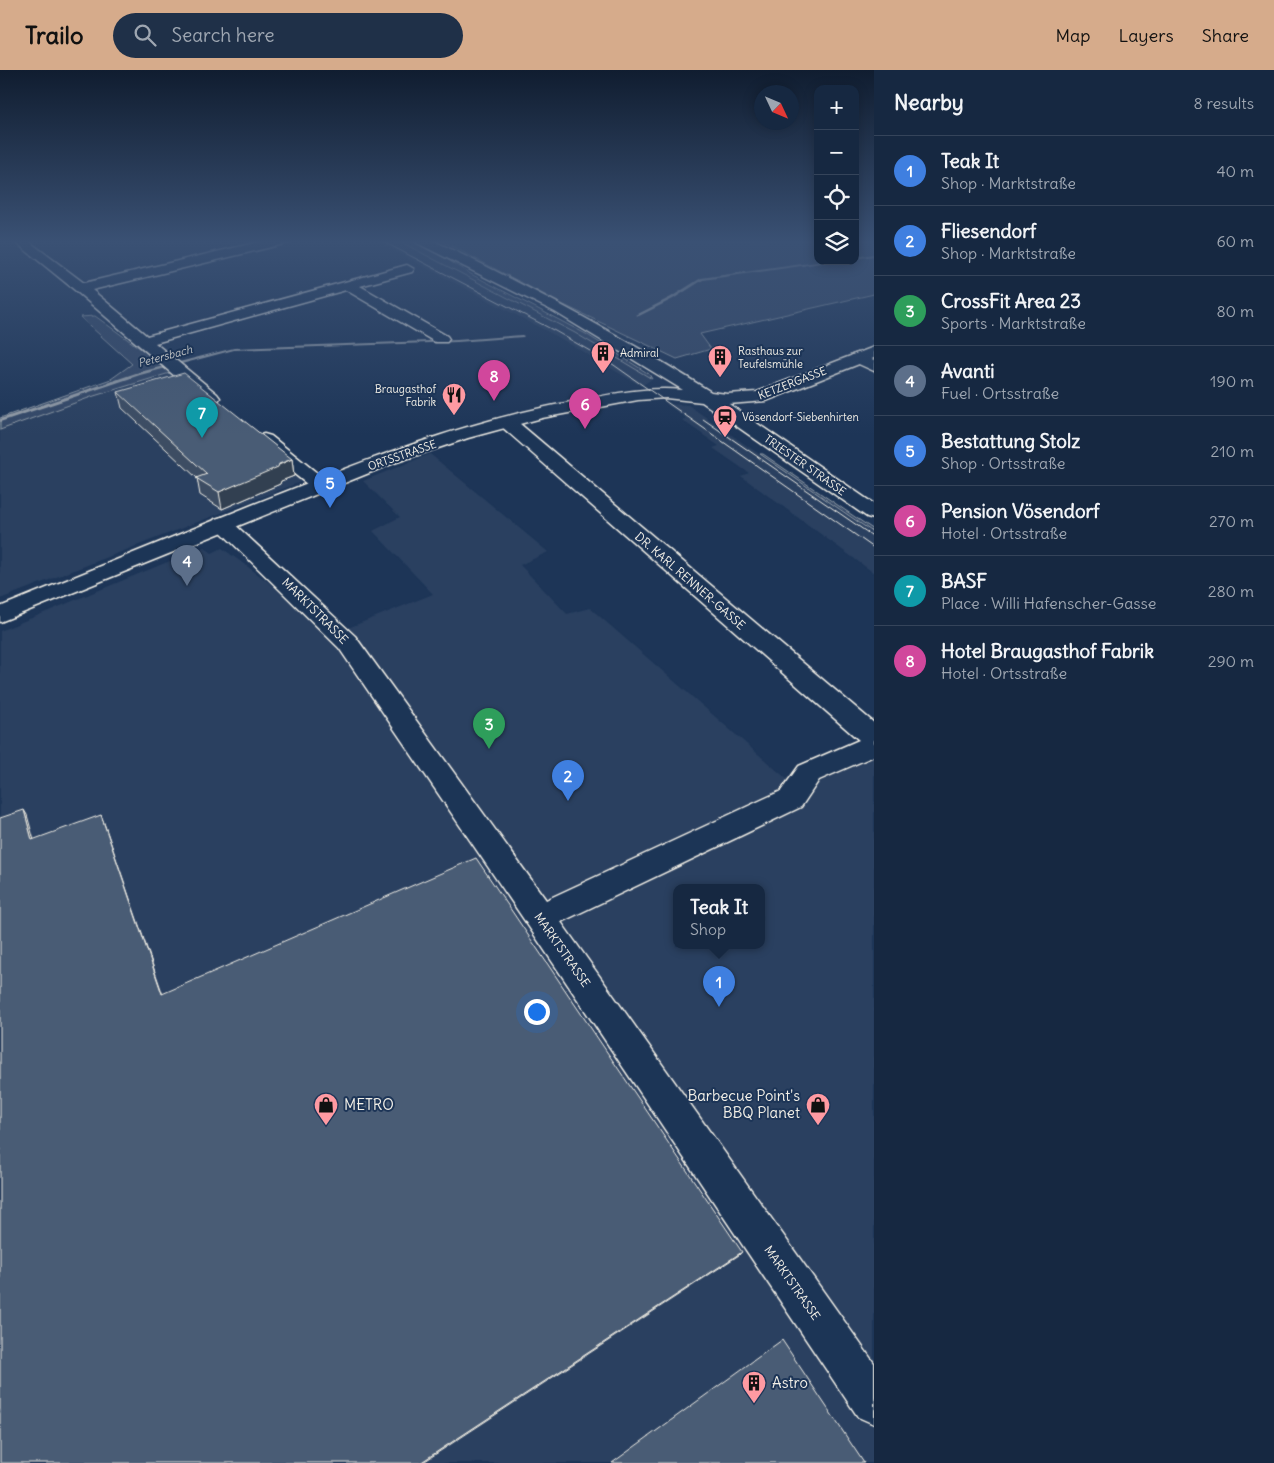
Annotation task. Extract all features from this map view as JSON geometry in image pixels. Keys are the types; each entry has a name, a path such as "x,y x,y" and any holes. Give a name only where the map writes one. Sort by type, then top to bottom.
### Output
{"street":[{"path":"102,305 145,340 170,365 226,410"},
{"path":"145,340 275,305"},
{"path":"380,305 441,339"},
{"name":"TRIESTER STRASSE","path":"551,305 573,316 707,397 874,513"},
{"name":"KETZERGASSE","path":"707,397 751,398 777,391 874,352"},
{"path":"858,358 874,366"},
{"path":"753,428 754,412 777,391"},
{"name":"ORTSSTRASSE","path":"0,615 222,523 408,452 506,422 569,407 638,394 666,393 707,397"},
{"name":"DR. KARL RENNER-GASSE","path":"506,422 874,738"},
{"path":"248,427 320,485"},
{"name":"MARKTSTRASSE","path":"222,523 347,642 540,916 874,1401"},
{"path":"540,916 791,799 809,773 874,745"}],"shaded area":[{"path":"497,305 521,305 575,333 652,379 641,386 558,337"},
{"path":"521,305 530,305 586,334 649,374 652,379 575,333"},
{"path":"564,305 826,305 700,334 711,349 677,359"},
{"path":"95,316 173,372 94,396 0,430 0,418 111,379 132,364 80,317"},
{"path":"173,372 303,481 0,599 0,430 94,396"},
{"path":"666,404 688,405 874,533 874,573 741,476 749,473 713,448 719,446 682,420 686,418"},
{"path":"430,454 548,552 520,565 567,614 590,608 789,781 874,746 874,1463 0,1463 0,631 204,547 212,553 222,548 267,581 328,636 433,594 373,531 400,517 363,481"},
{"path":"760,454 763,454 874,530 874,533"}],"building":[{"path":"184,373 292,459 279,464 278,467 219,492 196,478 207,474 118,392"},
{"name":"METRO","path":"24,810 32,840 101,815 162,994 476,858 742,1252 420,1463 0,1463 0,818"},
{"name":"Astro","path":"782,1340 864,1463 612,1463"}],"waterway":[{"name":"Petersbach","path":"638,315 658,305"},
{"name":"Petersbach","path":"0,421 138,374 234,349 457,341 522,336"}],"tram line":[{"path":"505,305 611,363 874,548"},
{"path":"703,419 874,537"}],"place":[{"name":"Admiral","path":"603,374"},
{"name":"Rasthaus zur Teufelsmühle","path":"720,378"},
{"name":"Hotel Braugasthof Fabrik","path":"494,401"},
{"name":"Braugasthof Fabrik","path":"454,416"},
{"name":"Pension Vösendorf","path":"585,429"},
{"name":"BASF","path":"202,438"},
{"name":"Vösendorf-Siebenhirten","path":"725,438"},
{"name":"Bestattung Stolz","path":"330,508"},
{"name":"Avanti","path":"187,586"},
{"name":"CrossFit Area 23","path":"489,749"},
{"name":"Fliesendorf","path":"568,801"},
{"name":"Teak It","path":"719,1007"},
{"name":"METRO","path":"326,1126"},
{"name":"Barbecue Point's BBQ Planet","path":"818,1126"},
{"name":"Astro","path":"754,1404"}]}
